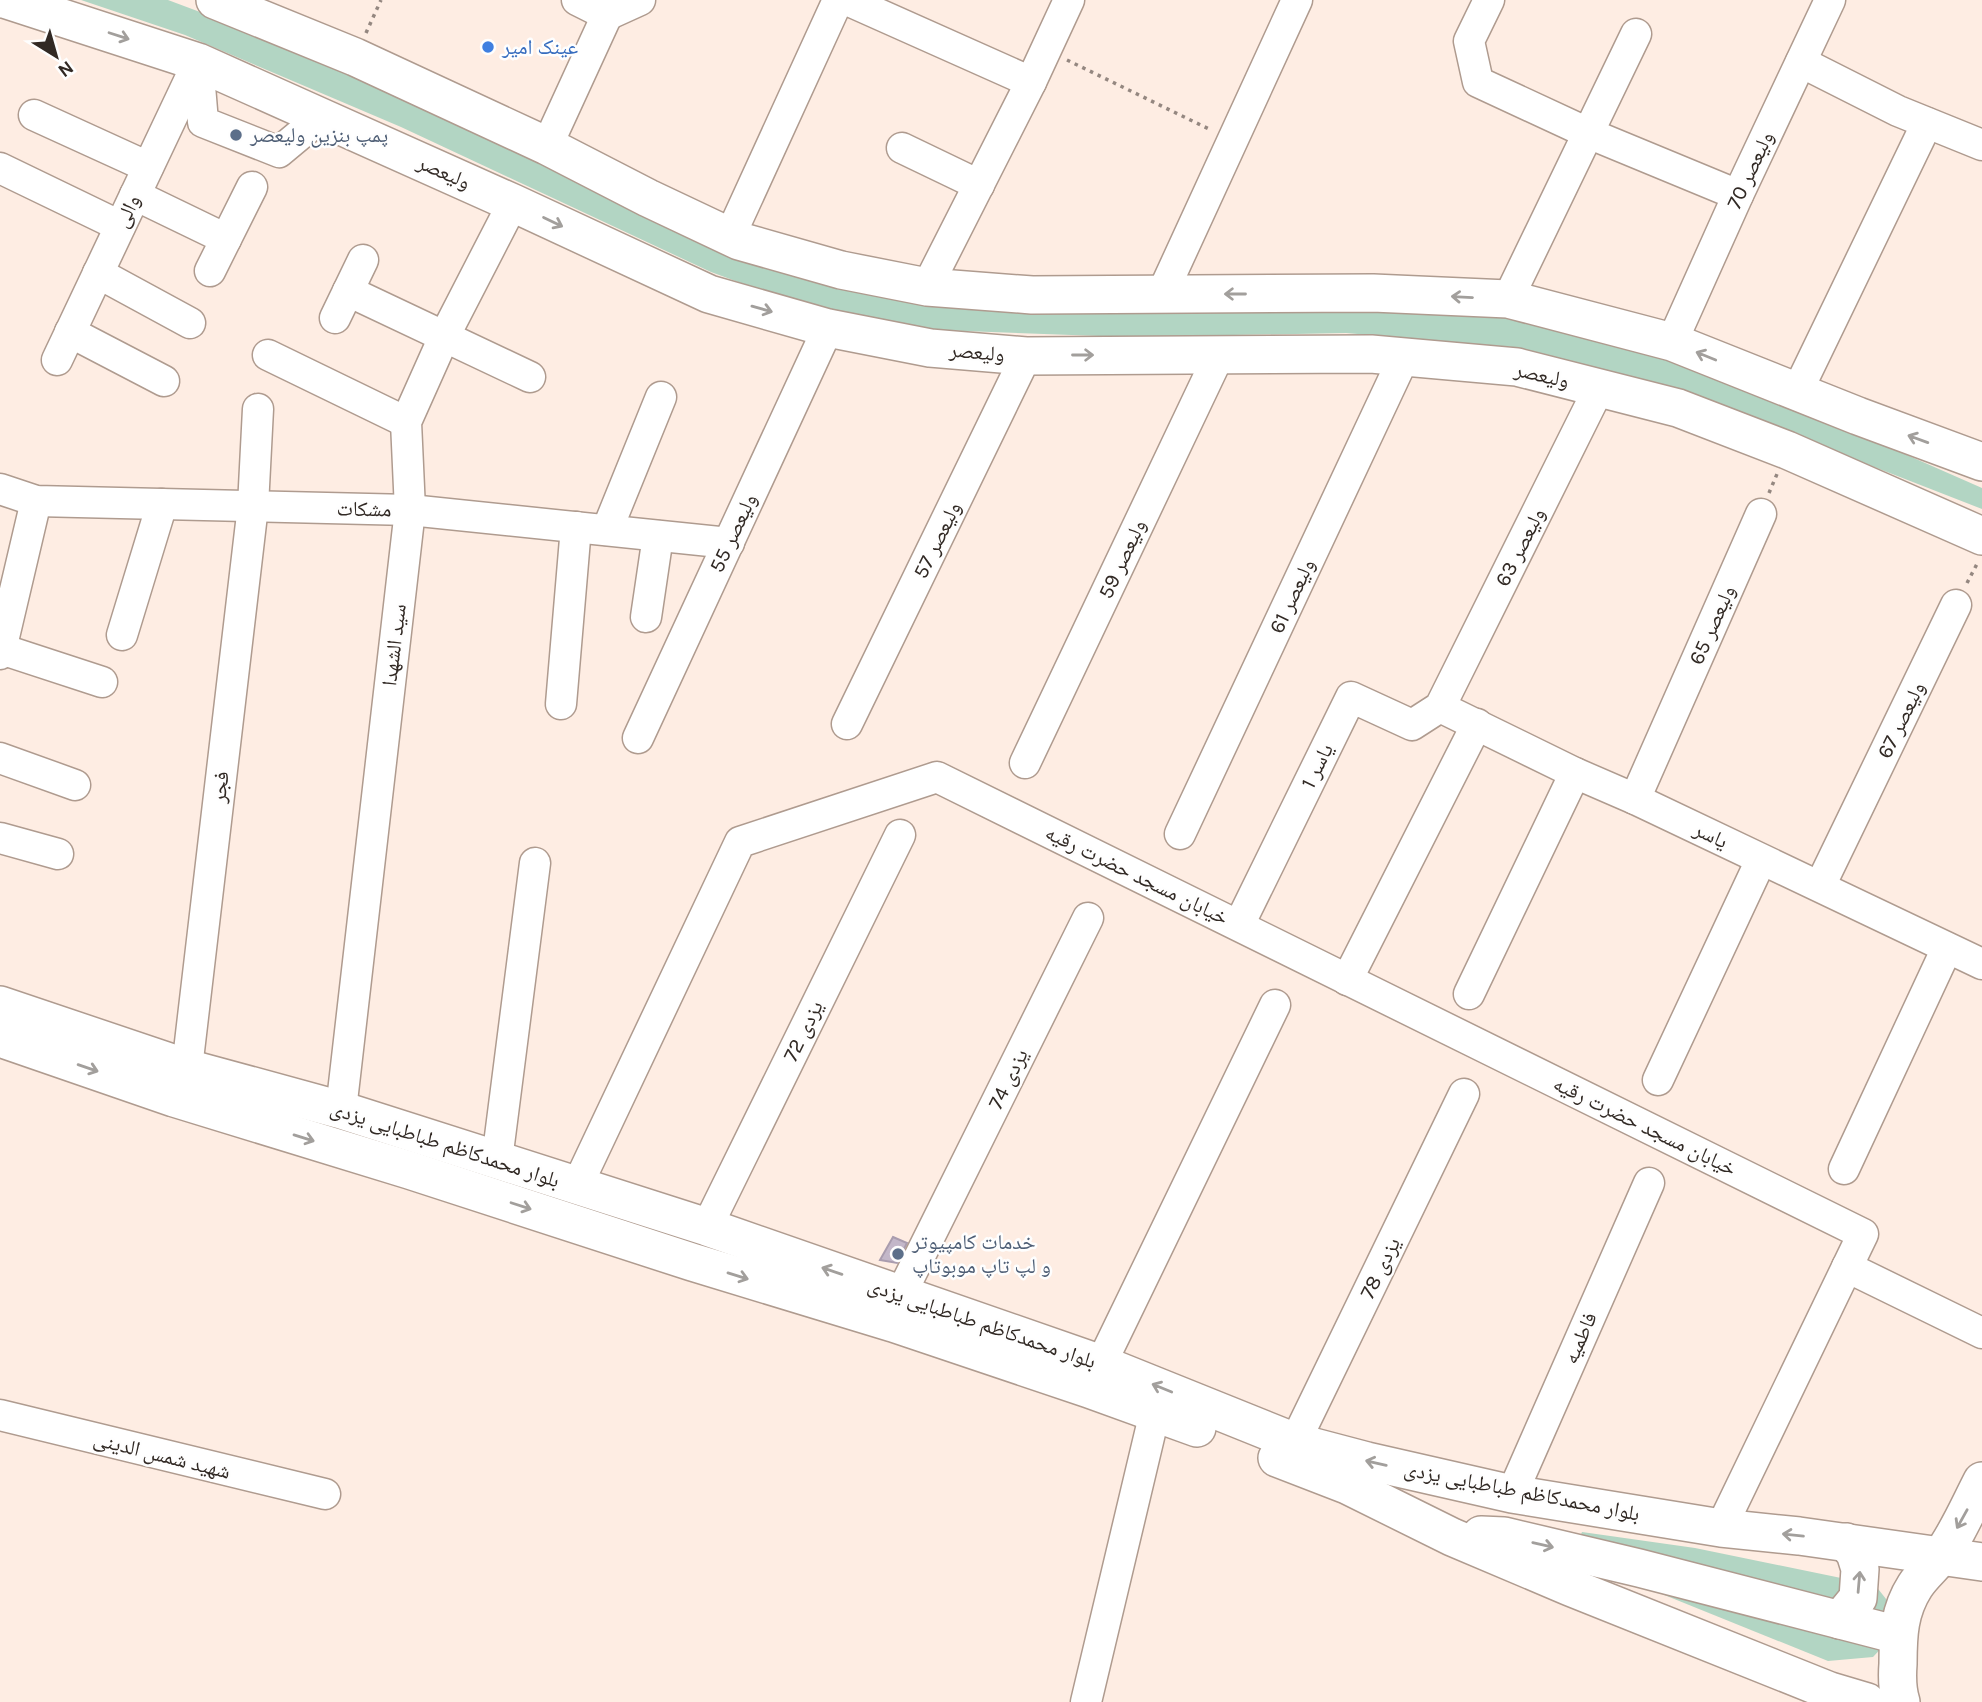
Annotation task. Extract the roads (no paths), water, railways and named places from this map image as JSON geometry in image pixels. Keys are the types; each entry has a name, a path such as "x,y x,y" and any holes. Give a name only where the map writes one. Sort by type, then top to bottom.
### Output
{"main road":[{"name":"ولیعصر","path":"7,0 198,62 709,294 828,328 930,348 1026,356 1371,354 1517,368 1678,408 1787,450 1982,536"},
{"path":"215,0 355,57 547,146 738,241 841,270 927,286 1032,295 1373,293 1508,299 1672,342 1982,462"},
{"name":"بلوار محمدکاظم طباطبایی یزدی","path":"9,1024 57,1041 174,1098 893,1324 1155,1412 1347,1485 1452,1537 1834,1696 1867,1702"},
{"name":"بلوار محمدکاظم طباطبایی یزدی","path":"57,1041 187,1068 341,1110 707,1227 1101,1364 1295,1442 1512,1493 1721,1528 1846,1542 1982,1562"},
{"path":"1900,1702 1897,1683 1898,1635 1905,1604 1914,1587 1940,1557 1982,1481"},
{"path":"1452,1537 1487,1534 1504,1536 1898,1635"},
{"path":"1840,1620 1858,1598 1859,1588 1860,1569 1856,1553 1846,1542"}],"street":[{"path":"577,0 611,8 640,0"},
{"path":"730,236 838,0"},
{"path":"847,0 1031,82"},
{"path":"927,286 1031,82 1069,0"},
{"path":"1162,294 1297,0"},
{"path":"1489,0 1469,41 1478,82 1588,133 1738,195"},
{"name":"ولیعصر 70","path":"1672,342 1801,62 1825,2"},
{"path":"547,146 611,8"},
{"path":"1508,299 1636,34"},
{"path":"198,62 203,122 279,152 321,117"},
{"name":"والی","path":"57,360 198,62"},
{"path":"1801,62 1898,111 1982,145"},
{"path":"34,116 148,167"},
{"path":"1797,392 1927,122"},
{"path":"902,148 979,185"},
{"path":"0,168 120,226"},
{"path":"210,271 252,187"},
{"path":"135,195 226,239"},
{"name":"سید الشهدا","path":"341,1110 410,510 406,422 444,337 513,203"},
{"path":"335,318 363,260"},
{"path":"98,273 190,323"},
{"path":"348,290 530,377"},
{"name":"ولیعصر 55","path":"638,738 828,328"},
{"path":"70,332 164,381"},
{"path":"268,355 406,422"},
{"name":"ولیعصر 59","path":"1025,763 1219,355"},
{"name":"ولیعصر 57","path":"848,724 1026,356"},
{"name":"ولیعصر 61","path":"1180,834 1404,357"},
{"name":"ولیعصر 63","path":"1440,706 1600,388"},
{"path":"607,530 661,397"},
{"name":"فجر","path":"187,1068 253,506 258,409"},
{"name":"مشکات","path":"0,489 36,501 410,510 729,543"},
{"path":"36,501 1,651 102,682"},
{"path":"122,635 162,504"},
{"name":"ولیعصر 65","path":"1635,799 1761,514"},
{"path":"561,704 576,527"},
{"path":"646,617 658,536"},
{"name":"ولیعصر 67","path":"1820,886 1956,605"},
{"name":"یاسر 1","path":"1239,925 1352,697 1412,725 1440,706"},
{"name":"یاسر","path":"1440,706 1575,773 1982,964"},
{"path":"1347,980 1477,724"},
{"path":"0,758 75,785"},
{"path":"1469,994 1575,773"},
{"name":"خیابان مسجد حضرت رقیه","path":"577,1186 740,842 937,777 1863,1234 1847,1267"},
{"name":"یزدی 72","path":"707,1227 900,835"},
{"path":"0,838 58,854"},
{"path":"1658,1080 1761,860"},
{"path":"497,1160 536,863"},
{"name":"یزدی 74","path":"901,1294 1087,918"},
{"path":"1844,1169 1947,948"},
{"path":"1101,1364 1275,1004"},
{"name":"یزدی 78","path":"1295,1442 1464,1094"},
{"name":"فاطمیه","path":"1512,1493 1649,1183"},
{"path":"1721,1528 1847,1267 1982,1333"},
{"path":"1086,1702 1155,1412"},
{"name":"شهید شمس الدینی","path":"0,1415 325,1494"}],"place":[{"name":"عینک امیر","path":"488,47"},
{"name":"پمپ بنزین ولیعصر","path":"236,135"},
{"name":"خدمات کامپیوتر و لپ تاپ موبوتاپ","path":"898,1254"}]}
